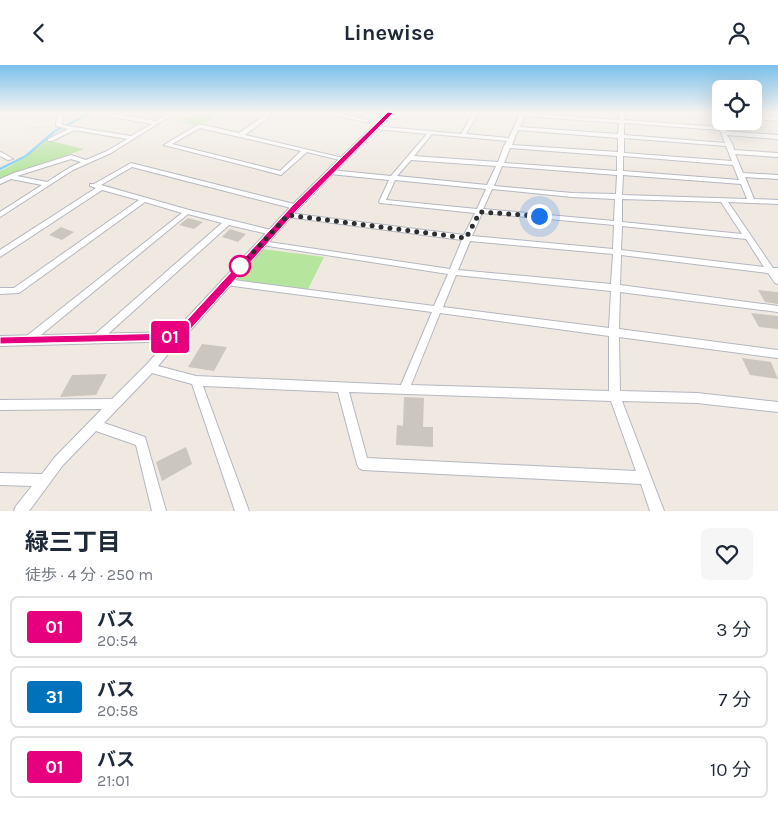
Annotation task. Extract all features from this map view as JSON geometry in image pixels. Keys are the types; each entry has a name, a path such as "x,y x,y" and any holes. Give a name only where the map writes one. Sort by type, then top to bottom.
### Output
{"street":[{"path":"50,140 60,134"},
{"path":"106,134 132,138"},
{"path":"0,215 71,169 109,152 139,134"},
{"path":"186,134 167,145 281,173 305,151"},
{"path":"230,134 344,159"},
{"path":"21,511 59,461 150,368 291,211 369,134"},
{"path":"429,134 392,179 382,202 480,212 618,222 749,237"},
{"path":"439,134 620,154 736,163"},
{"path":"404,390 466,238 480,212 498,165 513,134"},
{"path":"584,134 730,145"},
{"path":"621,134 614,332 615,397 657,511"},
{"path":"725,134 750,201"},
{"path":"749,134 778,137"},
{"path":"732,152 778,155"},
{"path":"0,182 71,157 86,162"},
{"path":"410,158 620,173 742,178 778,177"},
{"path":"0,254 95,186 131,165 291,211 466,238 617,252 774,271"},
{"path":"330,172 572,195 778,203"},
{"path":"12,177 47,184"},
{"path":"95,186 187,212 272,233"},
{"path":"0,291 16,291 144,200"},
{"path":"723,200 774,271 778,281"},
{"path":"0,204 13,207"},
{"path":"27,341 187,212"},
{"path":"96,339 227,222"},
{"path":"262,243 452,272 616,288 778,309"},
{"path":"226,282 778,354"},
{"path":"0,341 177,337"},
{"path":"150,368 196,381 342,388 697,398 778,407"},
{"path":"196,381 242,511"},
{"path":"342,388 363,464 645,478"},
{"path":"0,405 113,404"},
{"path":"93,425 141,441 159,511"},
{"path":"0,479 45,480"}],"green space":[{"path":"47,140 84,149 0,179 0,171 13,165"},
{"path":"262,249 324,257 308,289 234,280"}],"building":[{"path":"188,218 203,222 194,229 179,225"},
{"path":"61,227 74,232 62,240 49,235"},
{"path":"230,229 246,234 238,242 222,237"},
{"path":"758,290 778,292 778,304 765,302"},
{"path":"751,313 778,316 778,329 759,327"},
{"path":"202,344 227,347 214,371 188,367"},
{"path":"742,358 771,362 778,379 750,375"},
{"path":"107,374 96,395 60,397 72,375"},
{"path":"404,397 424,398 423,427 433,427 433,447 396,445 397,425 403,426"},
{"path":"186,447 192,464 162,481 156,462"}],"waterway":[{"path":"0,169 26,156 52,134"}],"bus line":[{"name":"01","path":"0,341 177,337 295,207 369,134"}],"route":[{"path":"240,266 238,269 288,215 466,238 480,212 539,216"}]}
